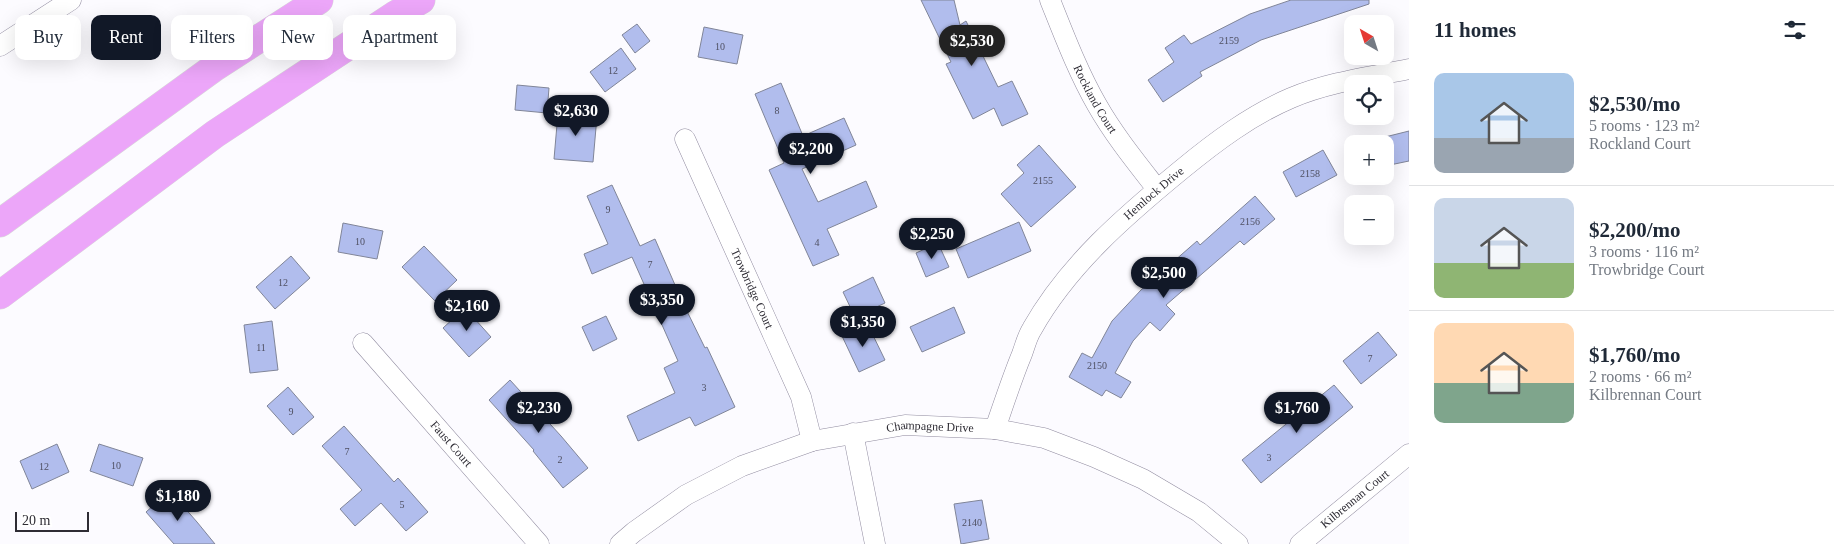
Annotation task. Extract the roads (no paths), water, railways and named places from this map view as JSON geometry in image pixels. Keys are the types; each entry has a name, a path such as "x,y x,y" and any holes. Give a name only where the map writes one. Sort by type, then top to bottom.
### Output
{"highway":[{"path":"0,223 215,67 320,0"},
{"path":"0,294 215,134 421,0"}],"street":[{"path":"0,46 71,0"},
{"name":"Rockland Court","path":"1050,0 1077,65 1096,104 1114,134 1157,189"},
{"name":"Hemlock Drive","path":"996,429 1012,379 1031,330 1066,278 1105,237 1157,189 1202,153 1250,119 1291,98 1335,83 1409,69"},
{"name":"Trowbridge Court","path":"685,139 801,397 812,441"},
{"name":"Faust Court","path":"363,343 539,544"},
{"name":"Champagne Drive","path":"620,544 686,495 742,466 812,441 905,425 996,429 1044,438 1094,456 1135,475 1199,512 1238,544"},
{"path":"853,433 875,544"},
{"name":"Kilbrennan Court","path":"1300,544 1409,454"}]}
